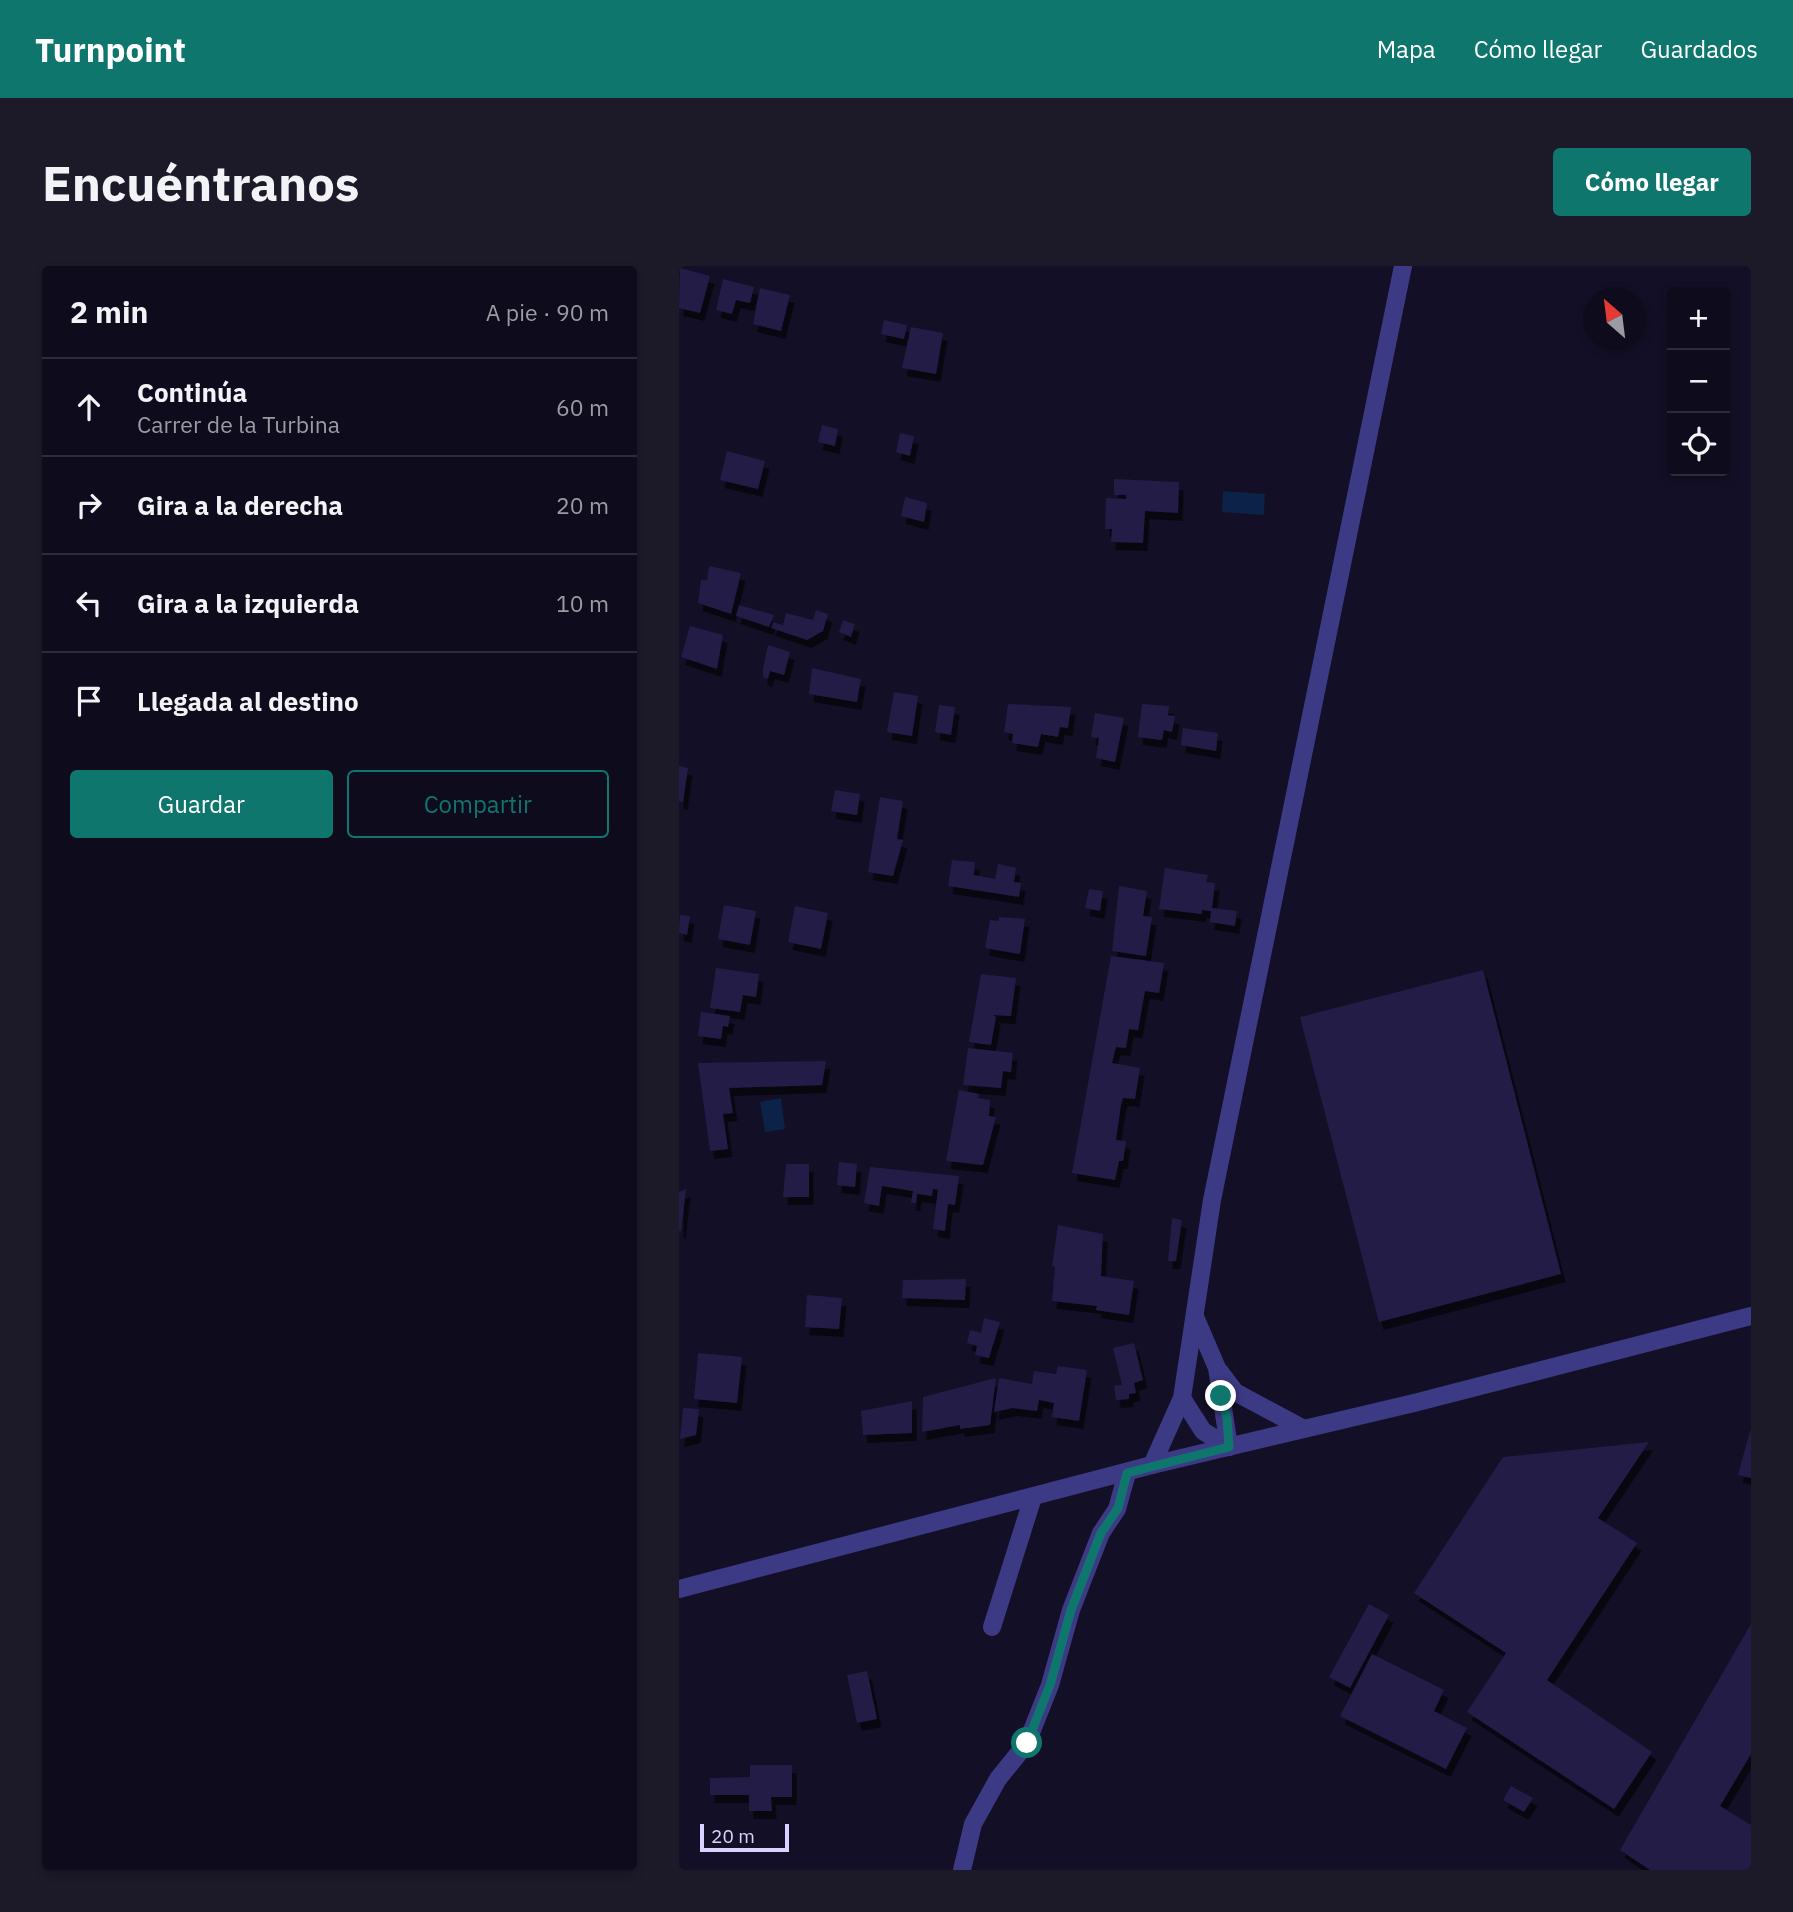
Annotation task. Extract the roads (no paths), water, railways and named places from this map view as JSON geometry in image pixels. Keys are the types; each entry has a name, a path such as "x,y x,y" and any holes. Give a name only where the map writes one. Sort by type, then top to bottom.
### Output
{"street":[{"path":"1151,1465 1182,1398 1212,1200 1403,266"},
{"path":"679,1589 1151,1465 1414,1403 1751,1316"},
{"path":"1196,1319 1217,1368 1235,1392 1302,1428"},
{"path":"1217,1368 1229,1447"},
{"path":"1182,1398 1203,1431 1229,1447"},
{"path":"962,1870 973,1824 998,1779 1027,1743 1050,1685 1071,1610 1101,1533 1118,1508 1127,1473"},
{"path":"992,1626 1033,1497"}],"water":[{"path":"1223,491 1265,494 1264,515 1222,512"},
{"path":"781,1098 785,1129 765,1132 760,1102"}]}
